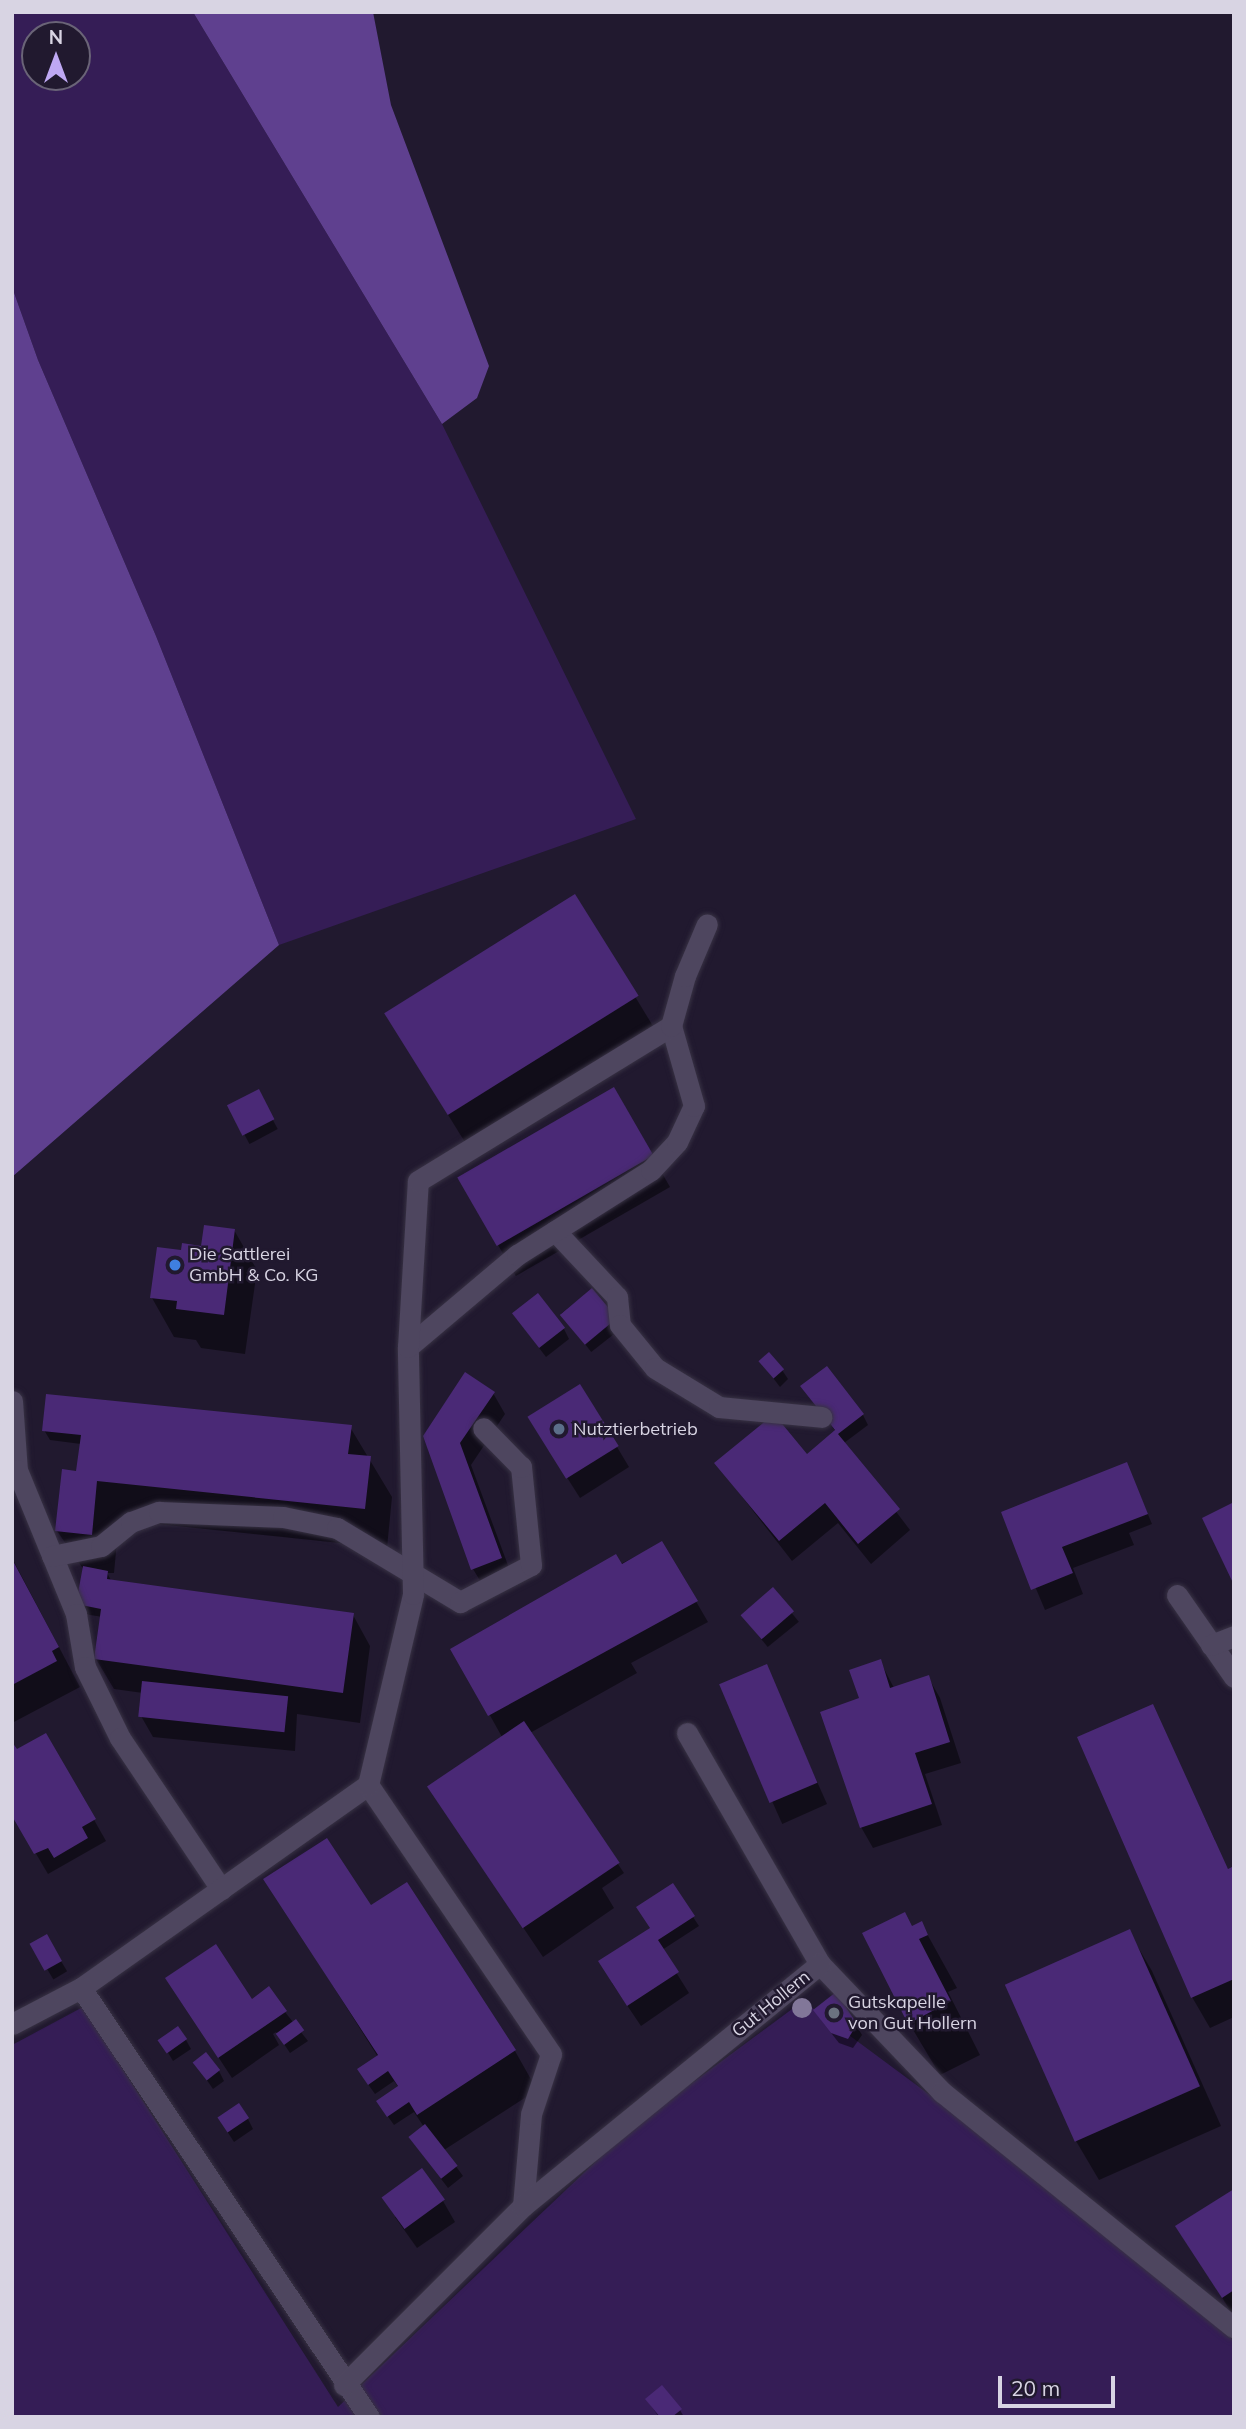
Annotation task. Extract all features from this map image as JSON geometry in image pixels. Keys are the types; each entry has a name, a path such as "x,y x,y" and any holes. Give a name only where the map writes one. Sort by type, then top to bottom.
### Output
{"street":[{"path":"408,1347 517,1255 652,1170 677,1142 694,1106 671,1026 685,976 707,924"},
{"path":"12,2024 81,1988 368,1786 413,1594 408,1347 418,1181 671,1026"},
{"path":"555,1231 617,1297 621,1325 655,1368 719,1407 822,1417"},
{"path":"12,1402 18,1470 76,1614 85,1667 120,1738 221,1889"},
{"path":"52,1556 101,1546 131,1522 159,1512 208,1511 283,1517 337,1528 460,1602 531,1565 520,1467 483,1427"},
{"path":"1177,1595 1234,1677"},
{"path":"1211,1645 1234,1636"},
{"path":"687,1733 820,1964"},
{"path":"368,1786 551,2054 531,2114 523,2206"},
{"name":"Gut Hollern","path":"344,2385 523,2206 820,1964 942,2092 1234,2328"},
{"path":"81,1988 344,2385 369,2417"}],"shaded area":[{"path":"12,12 193,12 442,424 636,819 279,945 156,636 38,360 12,287"},
{"path":"193,12 373,12 391,105 489,366 477,398 442,424"},
{"path":"12,287 38,360 156,636 279,945 12,1177"},
{"path":"803,2001 938,2101 1234,2341 1234,2417 12,2417 12,2045 83,2007 338,2407 631,2128"}],"building":[{"path":"575,894 639,996 448,1115 384,1013"},
{"path":"614,1087 654,1155 497,1246 457,1178"},
{"path":"259,1089 274,1119 242,1136 227,1105"},
{"path":"204,1225 235,1229 224,1315 176,1309 177,1301 150,1298 157,1247 181,1250 182,1243 201,1246"},
{"path":"592,1288 617,1318 585,1345 560,1315"},
{"path":"538,1293 565,1328 539,1348 512,1313"},
{"path":"769,1352 784,1369 774,1379 758,1361"},
{"path":"827,1366 864,1414 838,1434 900,1509 858,1544 825,1503 779,1541 714,1463 774,1414 807,1454 835,1430 800,1386"},
{"path":"465,1372 495,1392 460,1443 502,1558 471,1570 423,1436"},
{"path":"580,1384 619,1446 566,1479 527,1417"},
{"path":"46,1394 352,1425 348,1454 371,1456 365,1509 97,1481 92,1535 55,1531 62,1469 76,1471 81,1435 42,1431"},
{"path":"1127,1462 1148,1514 1062,1547 1073,1573 1031,1590 1001,1512"},
{"path":"1234,1502 1234,1585 1202,1518"},
{"path":"662,1541 698,1601 488,1716 450,1649 616,1554 622,1564"},
{"path":"12,1559 59,1647 52,1651 57,1661 12,1685"},
{"path":"83,1566 108,1571 107,1579 354,1613 343,1693 94,1659 101,1609 76,1604"},
{"path":"773,1587 794,1611 762,1639 741,1615"},
{"path":"881,1659 890,1688 929,1675 950,1742 915,1753 932,1804 860,1828 820,1712 859,1698 849,1670"},
{"path":"767,1664 817,1783 770,1803 719,1684"},
{"path":"142,1681 288,1696 284,1732 138,1717"},
{"path":"1153,1704 1228,1869 1234,1866 1234,1979 1191,1998 1077,1737"},
{"path":"524,1721 620,1863 523,1928 427,1786"},
{"path":"46,1733 96,1819 82,1827 88,1838 54,1858 48,1848 34,1854 12,1816 12,1742 17,1749"},
{"path":"327,1838 371,1905 407,1882 516,2050 417,2115 409,2102 387,2117 376,2101 398,2086 388,2071 368,2085 357,2069 378,2055 263,1879"},
{"path":"673,1883 695,1916 658,1940 679,1972 627,2006 598,1961 650,1928 636,1907"},
{"path":"905,1912 912,1926 922,1921 928,1935 919,1939 951,2001 908,2024 862,1933"},
{"path":"1130,1929 1200,2086 1075,2142 1005,1985"},
{"path":"47,1934 62,1961 45,1971 30,1944"},
{"path":"216,1944 252,1999 269,1986 287,2011 218,2058 165,1978"},
{"name":"Gutskapelle von Gut Hollern","path":"836,1992 857,2024 848,2039 831,2033 813,2010"},
{"path":"296,2019 304,2030 284,2045 276,2034"},
{"path":"178,2026 187,2039 167,2053 158,2040"},
{"path":"206,2052 220,2070 207,2081 193,2062"},
{"path":"239,2103 249,2118 228,2132 217,2118"},
{"path":"425,2124 458,2166 441,2179 408,2137"},
{"path":"422,2168 445,2200 404,2229 382,2197"},
{"path":"1234,2189 1234,2290 1222,2298 1175,2226"},
{"path":"662,2385 682,2409 672,2417 660,2417 645,2399"}],"place":[{"name":"Die Sattlerei GmbH & Co. KG","path":"175,1265"},
{"name":"Nutztierbetrieb","path":"559,1429"},
{"name":"Gutskapelle von Gut Hollern","path":"834,2013"}]}
